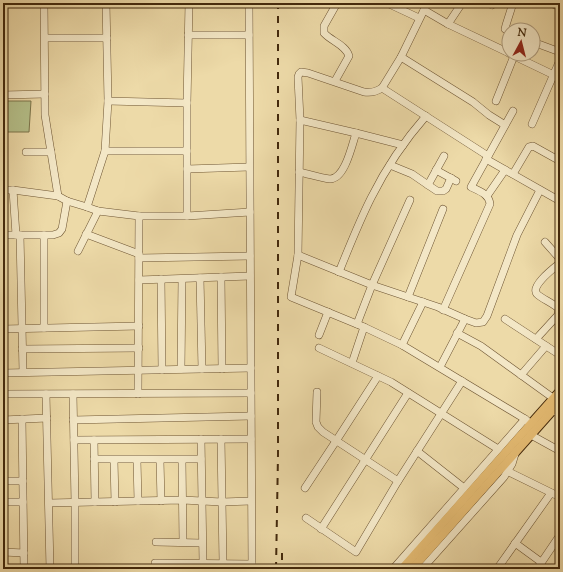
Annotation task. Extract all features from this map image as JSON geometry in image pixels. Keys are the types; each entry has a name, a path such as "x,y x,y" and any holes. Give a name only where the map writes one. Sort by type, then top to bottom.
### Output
{"main road":[{"path":"402,569 457,506 515,454 531,436 553,410 560,391"},
{"path":"412,569 489,477 528,421 553,410"}],"street":[{"path":"44,3 45,115 58,196"},
{"path":"87,207 104,151 108,101 106,3"},
{"path":"187,216 189,3"},
{"path":"155,569 155,563 222,563 252,566 249,3"},
{"path":"335,82 349,56 348,52 324,33 324,26 337,3"},
{"path":"387,3 420,18"},
{"path":"393,569 498,449 528,421 402,345 360,325 291,297 298,255 300,120 298,76 301,72 308,73 369,93 378,91 382,88 401,57 427,3"},
{"path":"448,24 462,3"},
{"path":"507,22 513,3"},
{"path":"551,3 560,7"},
{"path":"424,10 448,24 501,49"},
{"path":"188,35 249,35"},
{"path":"45,38 107,38"},
{"path":"541,45 560,52"},
{"path":"401,57 473,102 489,115 505,125"},
{"path":"532,124 557,77 560,60"},
{"path":"496,100 508,62"},
{"path":"533,62 557,77"},
{"path":"382,88 505,170 560,201"},
{"path":"3,94 45,94"},
{"path":"108,101 187,103"},
{"path":"444,310 490,204 490,200 487,196 471,187 513,111"},
{"path":"339,272 371,199 403,145 426,116"},
{"path":"300,120 403,145"},
{"path":"299,172 330,179 338,176 344,167 356,133"},
{"path":"513,174 529,147 533,146 560,162"},
{"path":"104,151 187,151"},
{"path":"26,152 51,152"},
{"path":"428,185 444,156"},
{"path":"390,165 412,174 437,191 443,191 453,180 436,170"},
{"path":"187,169 250,167"},
{"path":"487,196 505,170"},
{"path":"3,190 58,196 67,201 98,211 139,216 187,216 250,212"},
{"path":"13,190 18,235 23,372"},
{"path":"298,255 372,285 423,302 476,323 480,323 483,322 488,316 517,235 540,190"},
{"path":"352,363 360,325 372,285 410,200"},
{"path":"3,235 53,236 59,233 62,229 67,201"},
{"path":"408,297 443,209"},
{"path":"78,251 98,211"},
{"path":"138,394 139,216"},
{"path":"86,234 139,256 250,256"},
{"path":"44,235 44,328"},
{"path":"545,242 560,259"},
{"path":"536,339 558,315 559,311 556,306 538,294 536,288 541,280 560,262"},
{"path":"139,280 250,276"},
{"path":"221,277 222,368"},
{"path":"200,278 202,369"},
{"path":"181,369 182,279"},
{"path":"162,280 162,370"},
{"path":"402,345 423,302"},
{"path":"319,335 328,312"},
{"path":"440,367 465,319"},
{"path":"505,319 560,355"},
{"path":"3,330 139,326"},
{"path":"457,333 481,346 557,400"},
{"path":"521,375 546,346"},
{"path":"22,349 139,348"},
{"path":"319,348 391,382 498,449"},
{"path":"3,373 251,368"},
{"path":"305,488 378,376"},
{"path":"306,518 356,552 398,481 462,381"},
{"path":"3,388 3,394 251,393"},
{"path":"317,392 316,422 318,427 336,441 398,481"},
{"path":"321,529 408,393"},
{"path":"46,394 50,569"},
{"path":"73,394 75,569"},
{"path":"73,420 251,416"},
{"path":"3,420 47,418"},
{"path":"22,419 24,569"},
{"path":"531,436 560,451"},
{"path":"201,439 202,563"},
{"path":"221,439 222,563"},
{"path":"74,440 251,439"},
{"path":"94,440 95,502"},
{"path":"417,451 464,488"},
{"path":"422,569 504,477 512,464 515,454"},
{"path":"94,459 201,459"},
{"path":"114,460 115,502"},
{"path":"137,460 138,501"},
{"path":"160,460 161,501"},
{"path":"182,460 183,542"},
{"path":"507,471 560,497"},
{"path":"3,476 3,481 23,481"},
{"path":"497,569 551,493"},
{"path":"49,503 182,500 222,502 252,501"},
{"path":"3,502 23,502"},
{"path":"537,569 560,535"},
{"path":"156,542 202,543"},
{"path":"515,543 541,562"},
{"path":"3,552 24,553"}],"green space":[{"path":"3,101 31,101 29,132 3,132"}],"railway":[{"path":"276,569 278,455 278,3"},
{"path":"282,553 282,569"}]}
